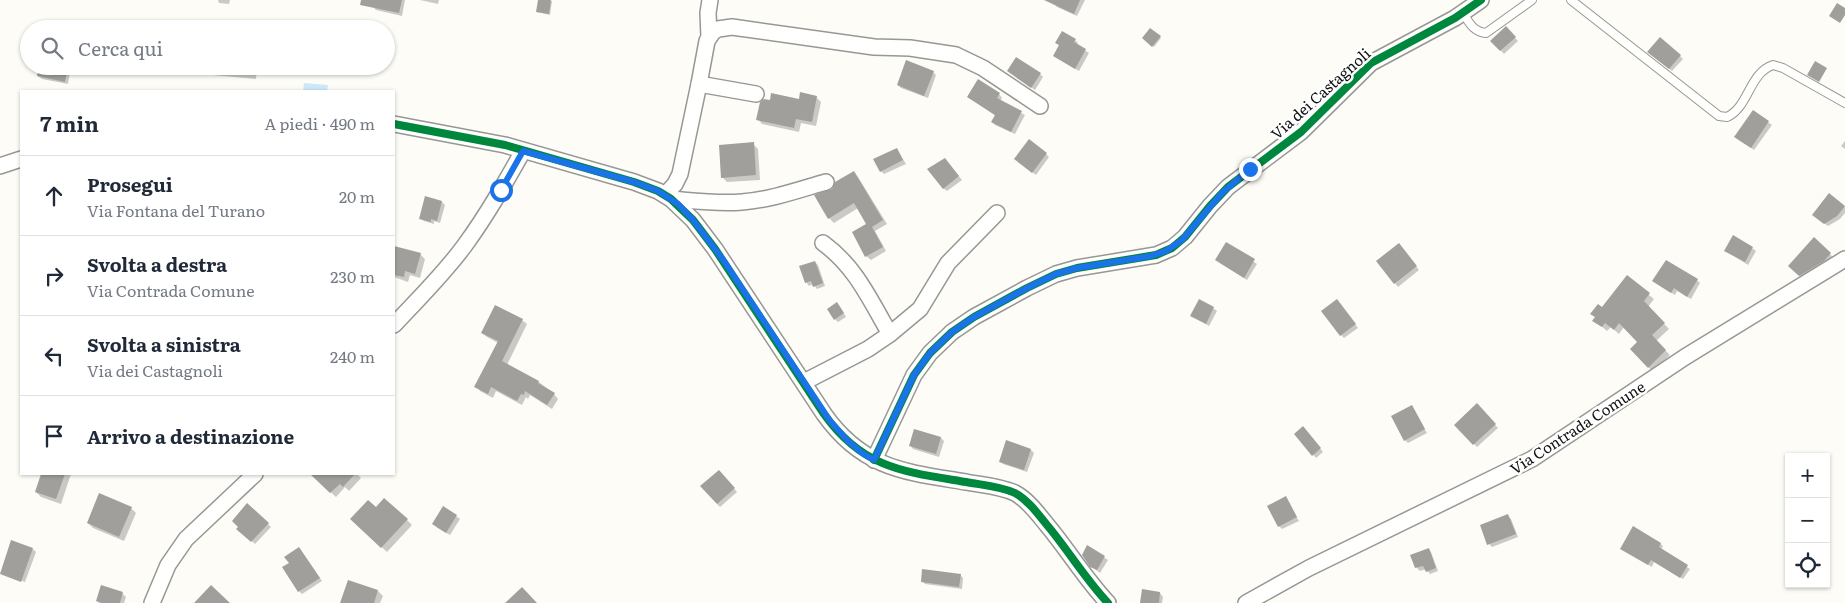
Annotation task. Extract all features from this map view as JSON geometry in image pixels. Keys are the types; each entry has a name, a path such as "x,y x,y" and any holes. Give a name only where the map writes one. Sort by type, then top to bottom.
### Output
{"street":[{"path":"709,37 708,18 710,0"},
{"name":"Via dei Castagnoli","path":"874,460 914,375 930,353 952,332 974,317 1056,274 1082,267 1156,255 1172,248 1185,237 1228,187 1301,132 1371,64 1463,13 1481,0"},
{"path":"668,197 680,174 705,46 709,37 718,29 728,26 874,47 915,49 956,56 983,68 1040,106"},
{"path":"699,84 756,94"},
{"path":"395,124 481,139 634,182 668,197 688,214 708,238 836,429 858,450 874,460 904,470 995,487 1015,494 1026,501 1044,521 1108,603"},
{"path":"395,324 465,246 491,207 523,151"},
{"path":"0,166 20,159"},
{"path":"668,197 712,202 750,201 826,182"},
{"path":"804,382 868,349 890,334 920,309 948,263 997,213"},
{"path":"823,242 851,268 890,334"},
{"name":"Via Contrada Comune","path":"1246,603 1309,568 1532,459 1685,357 1845,259"},
{"path":"152,603 165,571 181,545 254,475"}],"lane":[{"path":"1463,13 1474,28 1481,33 1486,33 1532,0"},
{"path":"1571,0 1719,116 1727,117 1736,112 1761,73 1772,65 1783,68 1845,103"}],"water":[{"path":"304,83 328,85 327,90 303,90"}],"building":[{"path":"361,0 402,0 399,13 360,5"},
{"path":"538,0 551,0 549,14 536,12"},
{"path":"1044,0 1080,0 1074,14"},
{"path":"1837,3 1845,8 1845,15 1840,23 1829,16"},
{"path":"1506,26 1516,37 1500,51 1490,41"},
{"path":"1150,28 1161,36 1152,47 1142,38"},
{"path":"1062,31 1076,39 1074,42 1086,49 1075,69 1053,56 1059,45 1055,43"},
{"path":"1660,37 1681,55 1669,69 1647,52"},
{"path":"1016,57 1041,73 1031,88 1007,71"},
{"path":"906,60 934,71 924,96 897,85"},
{"path":"1815,61 1827,68 1819,82 1807,75"},
{"path":"37,75 66,75 65,82"},
{"path":"978,79 1000,93 997,98 1022,111 1011,132 991,122 995,115 967,97"},
{"path":"800,92 817,96 812,122 796,119 794,128 756,120 760,102 764,99 770,100 771,93 799,99"},
{"path":"1753,110 1769,121 1751,148 1734,137"},
{"path":"1029,139 1047,153 1032,173 1014,159"},
{"path":"754,142 756,175 721,178 719,145"},
{"path":"897,148 903,160 880,172 873,159"},
{"path":"945,158 959,176 943,189 927,169"},
{"path":"854,171 883,220 872,227 883,247 865,257 852,232 866,224 854,203 828,219 814,195 832,189 835,182"},
{"path":"1829,193 1845,206 1837,216 1824,224 1812,215"},
{"path":"425,196 442,201 437,221 431,219 431,222 419,219"},
{"path":"1733,235 1753,247 1745,262 1724,251"},
{"path":"1814,237 1831,253 1824,261 1799,276 1788,266"},
{"path":"1226,242 1255,259 1244,278 1215,260"},
{"path":"1399,243 1417,266 1394,284 1376,261"},
{"path":"395,246 421,253 415,274 405,271 404,277 395,275"},
{"path":"1666,260 1698,279 1687,297 1674,288 1671,293 1652,281"},
{"path":"815,261 823,283 813,287 811,281 805,283 799,266"},
{"path":"1627,275 1650,293 1644,301 1665,323 1652,335 1666,350 1648,368 1630,349 1637,342 1619,323 1614,330 1605,323 1602,327 1592,321 1595,317 1590,314 1598,304 1602,307"},
{"path":"1199,299 1214,307 1206,324 1190,316"},
{"path":"1337,299 1356,324 1340,336 1321,311"},
{"path":"837,302 844,313 834,320 827,309"},
{"path":"495,305 523,319 502,361 539,381 538,383 555,393 547,405 525,391 524,395 521,394 517,401 491,387 488,394 474,387 498,341 481,333"},
{"path":"1477,403 1496,424 1473,445 1454,425"},
{"path":"1412,405 1425,429 1404,441 1391,416"},
{"path":"1303,426 1321,448 1312,456 1294,434"},
{"path":"914,429 941,437 936,454 909,446"},
{"path":"1006,440 1031,449 1024,470 999,462"},
{"path":"719,470 735,488 717,504 700,486"},
{"path":"41,475 65,475 56,499 35,492"},
{"path":"311,475 354,475 343,487 340,484 330,493"},
{"path":"99,493 132,507 119,537 87,523"},
{"path":"1286,496 1297,517 1278,527 1267,506"},
{"path":"384,498 408,519 381,548 350,519 368,500 376,507"},
{"path":"247,503 269,523 251,542 236,529 238,527 232,521"},
{"path":"443,506 457,515 446,533 432,524"},
{"path":"1508,514 1516,534 1487,545 1480,525"},
{"path":"1633,526 1661,543 1659,547 1688,565 1680,578 1651,560 1648,565 1620,549"},
{"path":"11,540 33,548 21,582 0,574"},
{"path":"1087,545 1105,556 1097,570 1090,567 1082,555"},
{"path":"299,547 320,578 298,592 282,567 289,563 284,557"},
{"path":"1429,548 1436,568 1426,572 1423,566 1415,568 1410,555"},
{"path":"922,569 961,574 959,587 921,582"},
{"path":"348,580 378,590 374,603 340,603"},
{"path":"101,585 123,592 120,603 96,601"},
{"path":"211,585 230,603 194,603"},
{"path":"522,587 537,603 505,603"},
{"path":"1142,589 1160,592 1159,603 1140,603"}],"cycle path":[{"path":"874,460 914,375 930,353 952,332 974,317 1056,274 1077,268 1156,255 1172,248 1185,237 1228,187 1301,132 1371,63 1455,18 1481,0"},
{"path":"395,124 505,145 634,182 658,191 671,199 693,220 715,249 824,414 854,446 870,457 905,471 997,487 1015,493 1024,499 1036,512 1108,603"}],"route":[{"path":"501,190 523,151 648,186 674,201 693,220 724,261 824,414 858,450 874,460 914,375 930,353 952,332 974,317 1056,274 1077,268 1161,254 1182,240 1222,193 1250,169"}]}
